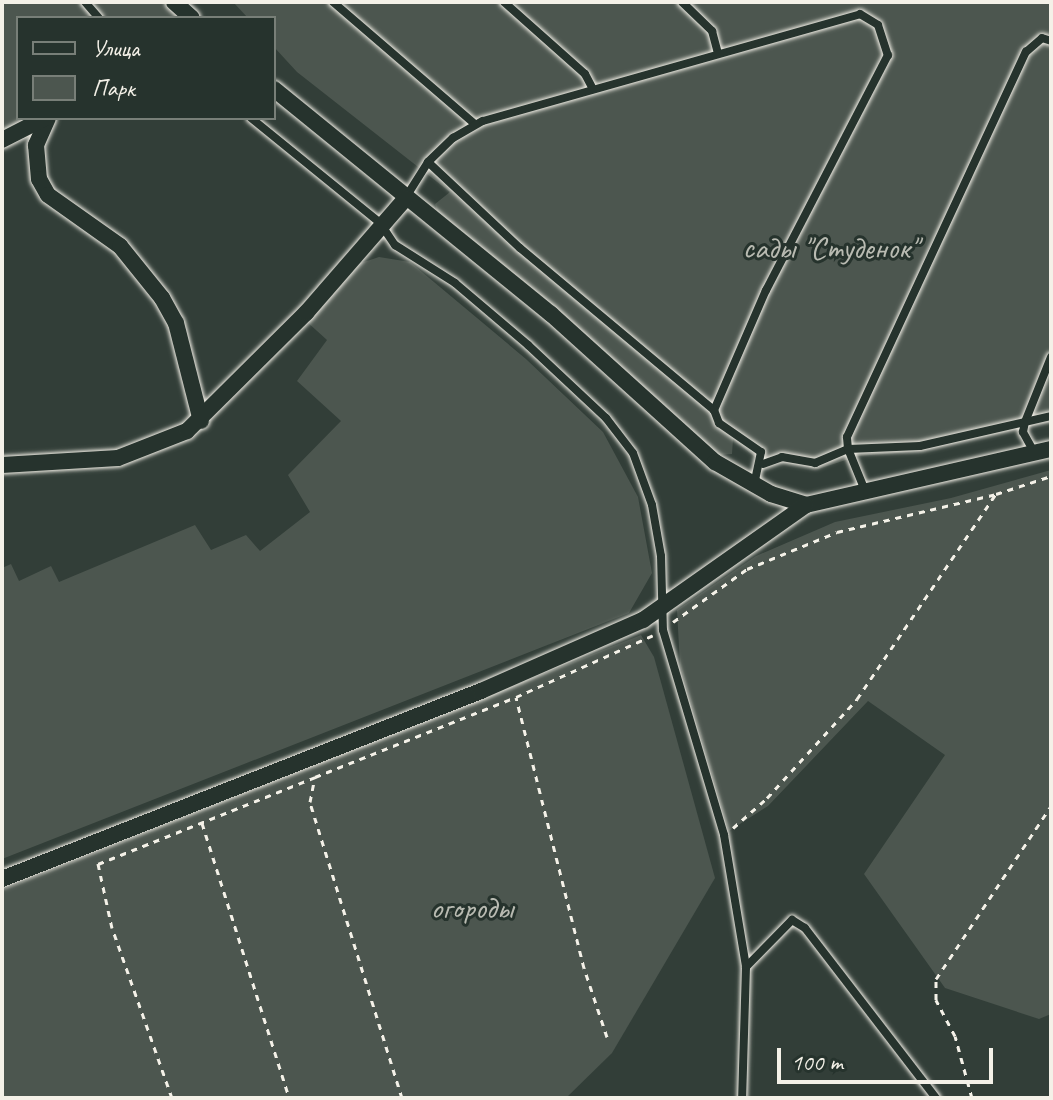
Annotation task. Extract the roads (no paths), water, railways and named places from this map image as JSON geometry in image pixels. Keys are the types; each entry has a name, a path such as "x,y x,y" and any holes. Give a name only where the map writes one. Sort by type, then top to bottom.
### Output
{"street":[{"path":"174,2 190,16"},
{"path":"276,91 551,314 715,462 754,485 806,505"},
{"path":"2,140 42,120"},
{"path":"45,120 36,145 39,179 48,195 120,246 162,298 176,323 201,421"},
{"path":"2,465 118,458 170,442 201,421 306,313 380,223 406,198"},
{"path":"2,879 494,685 665,608 806,505 866,494 1043,451"}],"lane":[{"path":"333,2 475,124"},
{"path":"504,2 585,74 593,89"},
{"path":"682,2 712,31 718,53"},
{"path":"406,198 428,162 475,124 860,14 878,25 888,55 766,290 714,410"},
{"path":"866,494 848,449 847,437 1026,52 1042,38 1051,41"},
{"path":"253,120 380,223 395,245 455,283 528,345 606,418 633,453 652,505 665,608 663,630 724,835 746,967 742,1098"},
{"path":"428,162 520,248 714,410 719,423 761,452 763,464 754,485"},
{"path":"1043,451 1023,432 1051,357"},
{"path":"763,464 782,457 815,463 848,449 920,446 1051,416"},
{"path":"746,967 792,920 805,928 936,1098"}],"park label":[{"name":"сады \"Студенок\"","path":"830,248"},
{"name":"огороды","path":"472,908"}]}
